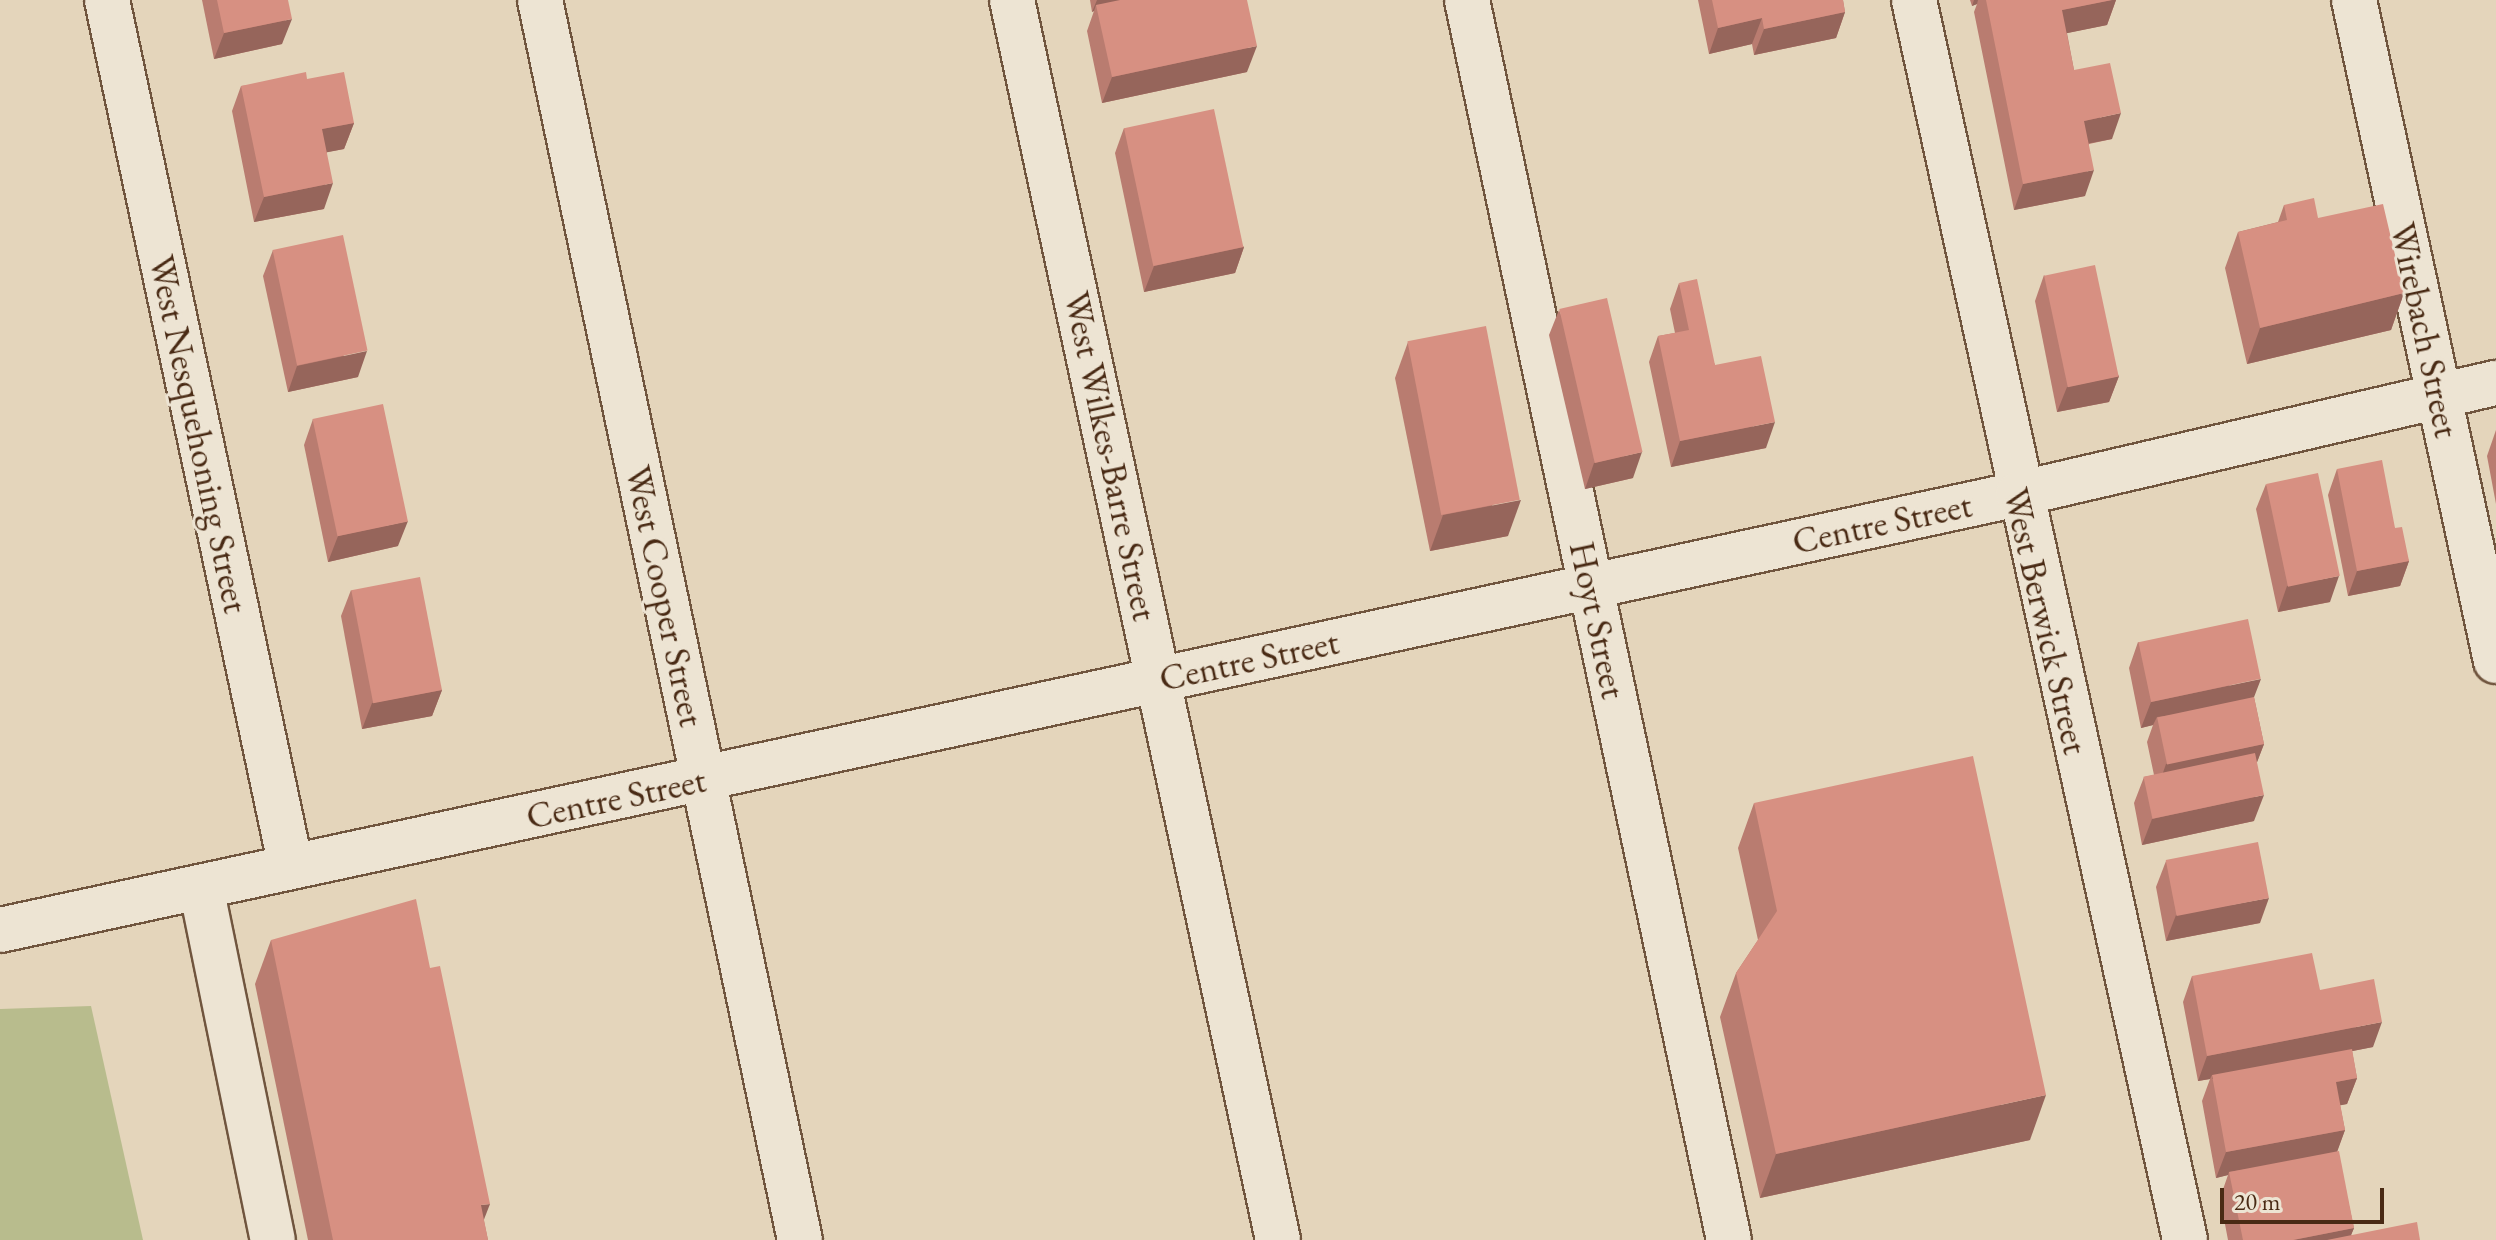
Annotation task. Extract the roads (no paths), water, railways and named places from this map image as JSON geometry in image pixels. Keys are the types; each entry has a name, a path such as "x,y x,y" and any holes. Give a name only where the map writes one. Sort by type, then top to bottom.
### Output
{"street":[{"name":"West Nesquehoning Street","path":"107,0 291,867"},
{"name":"West Cooper Street","path":"540,0 800,1240"},
{"name":"West Wilkes-Barre Street","path":"1012,0 1278,1240"},
{"name":"Hoyt Street","path":"1467,0 1729,1240"},
{"name":"West Berwick Street","path":"1914,0 2018,494 2185,1240"},
{"name":"Wirebach Street","path":"2354,0 2496,661"},
{"name":"Centre Street","path":"0,930 2018,494 2496,383"},
{"path":"201,887 273,1240"}]}
